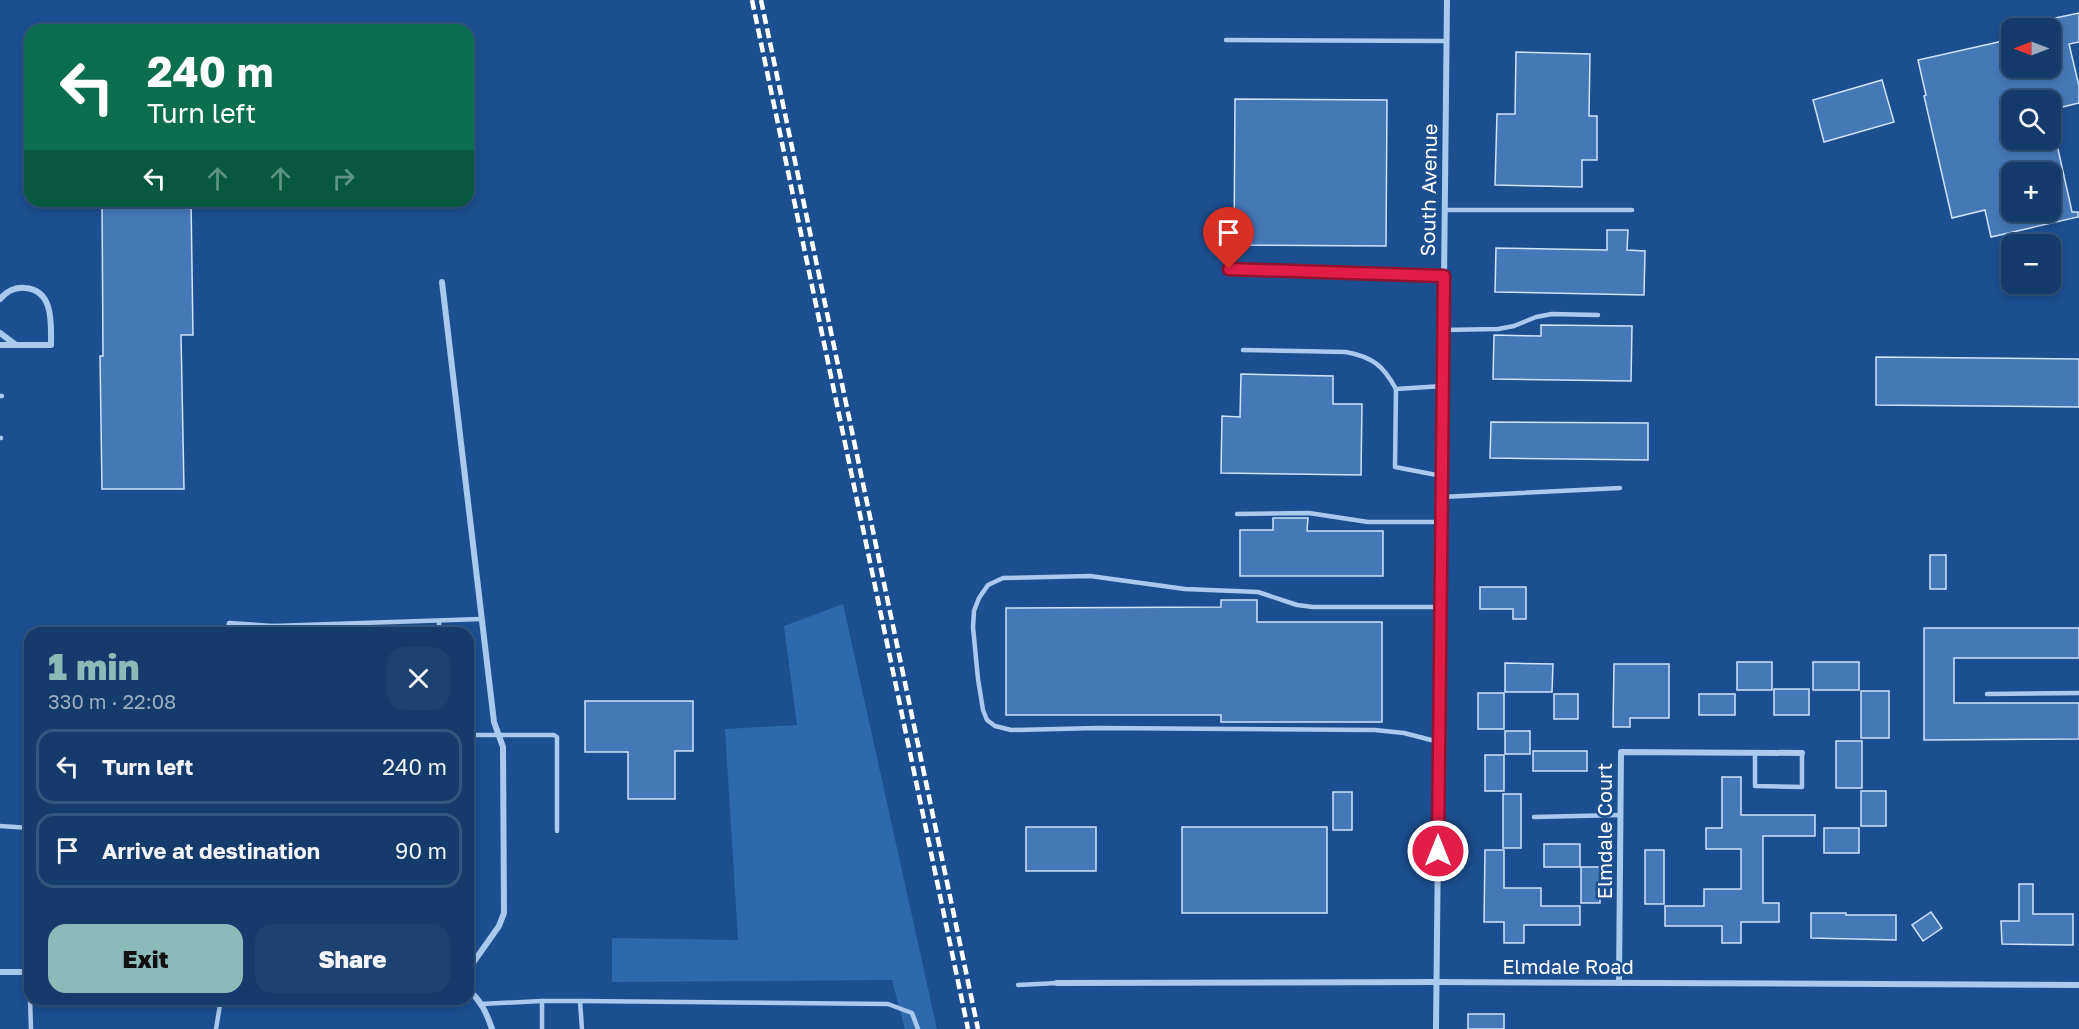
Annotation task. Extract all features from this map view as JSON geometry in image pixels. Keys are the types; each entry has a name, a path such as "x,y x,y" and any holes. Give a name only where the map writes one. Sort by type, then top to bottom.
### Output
{"street":[{"name":"South Avenue","path":"1436,1029 1447,0"},
{"path":"441,282 494,722 503,747 504,913 499,926 474,961"},
{"path":"0,299 10,290 27,288 36,290 48,303 51,345 0,345"},
{"path":"0,333 16,345"},
{"name":"Elmdale Court","path":"1619,983 1621,752 1802,753"},
{"path":"0,972 24,972"},
{"name":"Elmdale Road","path":"1057,983 2079,985"},
{"path":"474,996 481,1004 492,1029"}],"lane":[{"path":"1226,40 1446,40"},
{"path":"1445,210 1632,210"},
{"path":"1229,269 1444,276"},
{"path":"1443,330 1506,327 1552,314 1598,315"},
{"path":"1243,350 1346,352 1362,355 1375,362 1388,375 1396,389 1395,467 1442,476"},
{"path":"1396,389 1443,386"},
{"path":"1442,497 1620,488"},
{"path":"1237,514 1309,513 1368,522 1441,522"},
{"path":"1439,741 1404,733 1375,730 1097,728 1011,730 995,726 987,720 983,710 973,627 974,611 988,585 1003,578 1030,576 1090,576 1185,589 1258,592 1297,605 1313,607 1441,607"},
{"path":"228,627 229,623 273,626 482,620"},
{"path":"439,621 439,627"},
{"path":"1987,694 2079,693"},
{"path":"474,735 554,735 557,737 557,831"},
{"path":"1755,753 1755,786 1802,787 1802,753"},
{"path":"1534,817 1620,815"},
{"path":"0,826 24,828"},
{"path":"1018,986 1057,983"},
{"path":"542,1001 543,1029"},
{"path":"481,1004 542,1001 888,1004 912,1013 918,1029"},
{"path":"580,1001 582,1029"},
{"path":"30,1005 31,1029"},
{"path":"216,1029 220,1005"}],"shaded area":[{"path":"843,604 937,1029 905,1029 892,980 612,982 612,938 738,940 725,729 797,725 784,626"}],"building":[{"path":"2079,13 2079,42 2069,44 2079,86 2079,103 2061,107 2061,90 2001,90 2001,150 2058,150 2061,162 2001,162 2001,222 2056,222 1991,237 1985,210 1952,218 1918,60 2001,41 2001,78 2061,78 2061,18 2055,18"},
{"path":"1516,52 1590,54 1589,116 1597,116 1597,160 1582,160 1582,187 1495,185 1497,114 1515,114"},
{"path":"1882,80 1894,122 1824,142 1813,100"},
{"path":"1235,99 1387,100 1386,246 1234,245"},
{"path":"2061,162 2072,212 2078,212 2078,217 2061,221"},
{"path":"102,207 191,207 193,335 181,335 184,489 102,489 100,356 103,356"},
{"path":"1607,230 1628,230 1627,250 1645,251 1644,295 1495,292 1496,248 1607,250"},
{"path":"1541,325 1632,326 1631,381 1493,379 1494,335 1541,336"},
{"path":"1876,357 2079,359 2079,407 1876,405"},
{"path":"1241,374 1333,376 1333,404 1362,404 1361,475 1221,473 1222,416 1240,417"},
{"path":"1491,422 1648,423 1648,460 1490,458"},
{"path":"1273,518 1308,518 1307,531 1383,531 1383,576 1240,576 1240,530 1273,530"},
{"path":"1930,555 1946,555 1946,589 1930,589"},
{"path":"1480,587 1526,587 1526,619 1513,619 1513,609 1480,609"},
{"path":"1221,600 1257,600 1257,622 1382,622 1382,722 1221,722 1221,715 1006,715 1006,608 1221,607"},
{"path":"1924,628 2079,628 2079,658 1954,658 1954,703 2079,703 2079,739 1924,740"},
{"path":"1737,662 1772,662 1772,690 1737,690"},
{"path":"1813,662 1859,662 1859,690 1813,690"},
{"path":"1505,663 1553,664 1552,692 1505,692"},
{"path":"1614,664 1669,664 1669,718 1630,718 1630,727 1613,727"},
{"path":"1774,689 1809,689 1809,715 1774,715"},
{"path":"1861,691 1889,691 1889,738 1861,738"},
{"path":"1478,693 1504,693 1504,729 1478,729"},
{"path":"1554,694 1578,694 1578,719 1554,719"},
{"path":"1699,694 1735,694 1735,715 1699,715"},
{"path":"585,701 693,701 693,751 675,751 675,799 628,799 628,752 585,752"},
{"path":"1505,731 1530,731 1530,754 1505,754"},
{"path":"1836,741 1862,741 1862,788 1836,788"},
{"path":"1533,751 1587,751 1587,771 1533,771"},
{"path":"1485,755 1504,755 1504,791 1485,791"},
{"path":"1722,777 1741,777 1741,815 1815,815 1815,836 1763,836 1763,903 1779,903 1779,922 1741,922 1741,943 1722,943 1722,926 1665,926 1665,906 1704,906 1704,889 1741,889 1741,849 1706,849 1706,828 1722,828"},
{"path":"1861,791 1886,791 1886,826 1861,826"},
{"path":"1333,792 1352,792 1352,830 1333,830"},
{"path":"1503,794 1521,794 1521,848 1503,848"},
{"path":"1026,827 1096,827 1096,871 1026,871"},
{"path":"1182,827 1327,827 1327,913 1182,913"},
{"path":"1824,828 1859,828 1859,853 1824,853"},
{"path":"1544,844 1580,844 1580,867 1544,867"},
{"path":"1485,850 1504,850 1504,888 1541,888 1541,906 1580,906 1580,925 1524,925 1524,943 1504,943 1504,922 1484,922"},
{"path":"1645,850 1664,850 1664,904 1645,904"},
{"path":"1581,867 1600,867 1600,903 1581,903"},
{"path":"2019,884 2033,884 2033,914 2073,914 2073,945 2002,944 2001,921 2019,921"},
{"path":"1931,912 1942,928 1923,941 1912,925"},
{"path":"1811,913 1896,915 1896,940 1811,938"},
{"path":"1468,1014 1504,1014 1504,1029 1468,1029"}],"railway":[{"path":"752,0 968,1029"},
{"path":"761,0 978,1029"}],"route":[{"path":"1229,269 1444,276 1438,851"}]}
